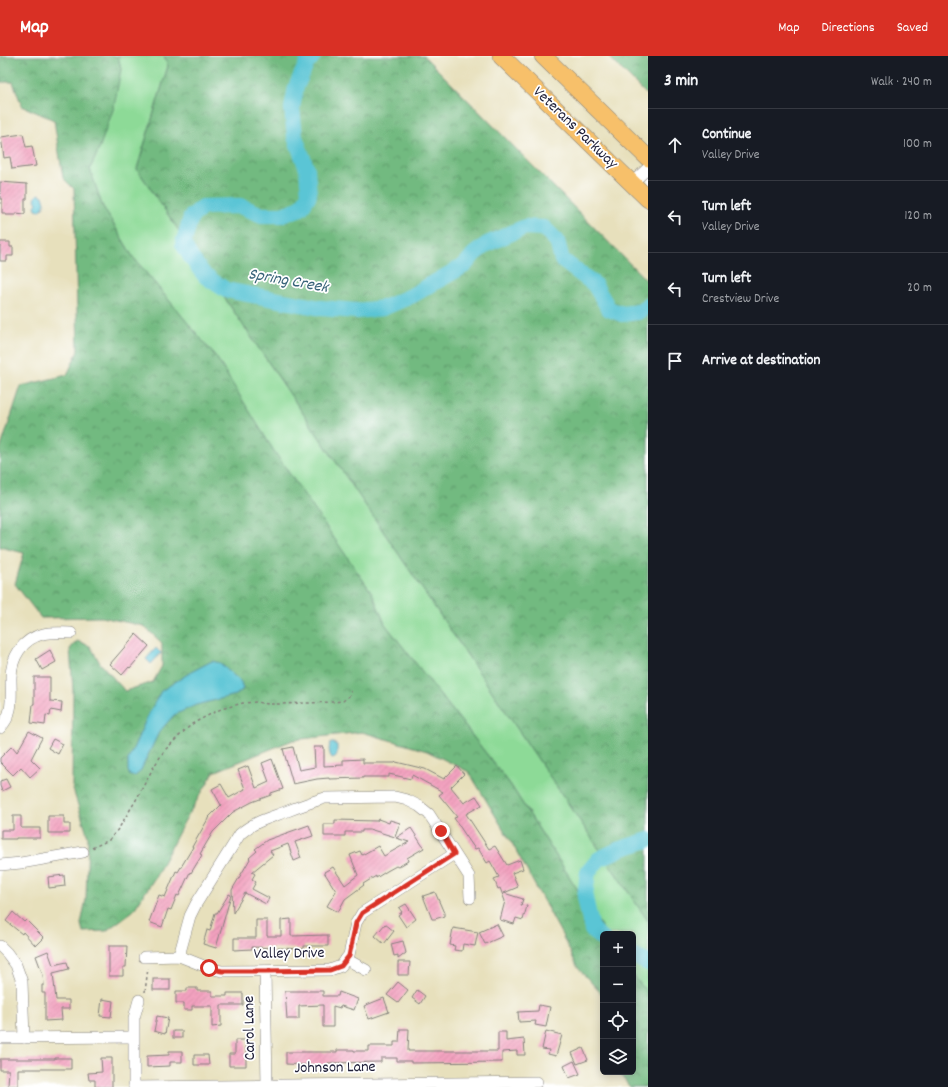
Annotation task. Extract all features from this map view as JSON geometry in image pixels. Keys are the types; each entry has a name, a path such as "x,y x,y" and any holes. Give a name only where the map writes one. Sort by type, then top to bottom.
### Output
{"highway":[{"name":"Veterans Parkway","path":"501,56 648,199"},
{"name":"Veterans Parkway","path":"543,56 648,158"}],"street":[{"path":"632,183 648,168"},
{"path":"0,728 8,718 13,663 21,648 32,638 41,634 50,632 70,632"},
{"path":"179,956 190,916 196,904 240,834 257,822 325,798 395,797 407,800 419,806 429,814 469,876 470,898"},
{"path":"0,865 21,863 83,852"},
{"name":"Valley Drive","path":"146,961 179,956 209,968 222,971 330,970 341,966 349,956 356,923 362,913 454,854"},
{"path":"0,946 16,965 22,982 24,1038"},
{"path":"346,959 366,970"},
{"name":"Carol Lane","path":"266,971 267,1085"},
{"path":"134,1087 134,1018 142,999"},
{"path":"0,1038 133,1037"},
{"name":"Johnson Lane","path":"134,1087 537,1082"}],"path":[{"path":"83,852 109,840 119,828 153,768 164,752 192,724 221,709 243,703 256,702 280,704 343,701 349,696 351,691"},
{"path":"142,999 146,961"}],"green space":[{"path":"0,56 118,56 121,69 114,107 90,169 102,205 133,257 216,357 274,451 372,593 385,624 510,784 604,931 600,931 600,992 578,968 562,935 513,845 469,772 427,751 362,732 293,740 214,772 184,822 156,876 133,911 106,931 83,932 81,924 86,899 88,837 72,786 73,690 70,649 77,641 90,646 100,663 125,691 153,682 162,666 162,643 144,626 101,617 41,618 15,584 24,553 0,547 0,450 21,386 67,375 78,351 74,189 63,178 54,120 22,106 13,82 0,82"},
{"path":"118,56 164,56 168,66 137,169 648,921 648,994 636,979 636,931 604,931 510,784 385,624 372,593 273,451 216,357 133,257 102,205 90,169 99,149 121,69"},
{"path":"164,56 424,56 648,282 648,921 137,169 168,66"},
{"path":"608,56 648,56 648,96"},
{"path":"636,979 648,994 648,1087 630,1087 620,1075 636,1075"}],"water":[{"path":"39,194 43,196 45,203 43,208 39,211 36,210 35,206 37,203 35,200 36,196"},
{"path":"156,648 161,653 151,664 146,659"},
{"path":"212,661 220,663 241,682 243,689 236,695 196,705 174,715 159,732 140,772 135,776 130,776 128,771 128,760 148,715 161,691"},
{"path":"331,743 337,745 337,755 332,758 329,750"}],"building":[{"path":"23,134 26,147 32,146 36,166 12,169 10,157 4,158 1,137"},
{"path":"0,182 27,184 25,214 16,213 16,215 6,215 6,213 2,213"},
{"path":"0,242 10,242 10,247 13,247 13,256 7,256 7,261 0,261"},
{"path":"136,634 149,646 122,675 110,664"},
{"path":"50,650 56,662 42,670 36,659"},
{"path":"34,677 50,677 50,701 62,702 61,712 51,710 50,716 46,715 45,725 31,723 34,704"},
{"path":"29,731 42,738 31,759 40,768 30,777 21,767 13,775 0,762 0,758 12,746 17,752"},
{"path":"53,739 63,744 58,754 48,748"},
{"path":"293,747 299,770 315,767 314,747 324,747 324,766 343,765 343,760 363,759 363,763 396,762 425,769 444,779 457,766 464,774 451,787 464,803 476,796 482,805 466,814 489,849 495,846 507,865 520,860 523,869 512,873 518,887 504,893 523,899 521,905 527,906 523,920 516,918 514,924 500,920 505,901 500,888 498,889 494,879 499,877 490,861 487,863 478,848 475,849 454,818 457,817 439,795 443,792 412,775 411,779 389,774 389,777 329,778 293,784 283,749"},
{"path":"272,759 283,789 271,793 271,795 252,802 233,812 213,832 200,854 202,855 191,873 190,872 179,896 177,895 171,910 168,909 162,927 149,922 159,895 165,897 176,871 178,872 208,818 221,805 212,789 221,784 229,798 245,789 238,770 248,766 256,788 269,782 262,763"},
{"path":"6,779 10,787 2,791 0,781"},
{"path":"13,816 21,816 21,828 40,828 40,838 1,839 1,830 13,830"},
{"path":"48,816 64,816 64,824 70,824 70,833 48,833"},
{"path":"378,819 389,823 390,820 400,823 395,837 369,829 370,830 362,830 362,832 345,832 345,836 324,836 324,824 335,824 335,820 377,821"},
{"path":"309,825 313,836 295,842 301,858 294,861 288,844 270,851 273,855 252,872 255,874 252,879 256,882 252,889 269,898 266,904 245,893 233,913 232,890 250,859 249,858 257,851 255,849 267,840"},
{"path":"411,828 424,848 407,858 408,861 398,867 396,866 363,884 364,885 345,899 338,912 327,906 336,891 324,872 333,867 345,885 358,875 350,855 360,851 362,855 378,846 384,856 409,842 396,838"},
{"path":"64,875 65,886 49,888 48,877"},
{"path":"435,892 444,916 432,919 423,896"},
{"path":"229,894 231,895 216,948 203,944 207,930 210,931 215,913 217,913"},
{"path":"406,904 416,919 406,927 398,915 402,912 399,908"},
{"path":"13,912 24,922 26,920 44,938 36,946 23,932 22,934 6,921"},
{"path":"291,919 291,936 328,935 328,946 304,946 304,949 252,947 252,949 234,950 234,938 256,938 256,920 267,920 267,936 281,936 281,920"},
{"path":"385,924 394,931 384,944 375,936"},
{"path":"497,924 503,936 485,944 479,932"},
{"path":"453,928 478,932 475,946 463,944 462,951 454,950 455,946 450,945"},
{"path":"403,941 406,953 398,959 398,955 394,956 391,944"},
{"path":"109,946 127,946 126,967 123,967 123,976 109,976"},
{"path":"48,951 53,965 67,962 69,969 53,973 56,1000 69,1000 69,1009 61,1009 62,1020 45,1021 45,993 42,993 42,985 44,985 43,975 36,956"},
{"path":"398,962 410,962 409,975 398,975"},
{"path":"153,979 170,979 170,990 153,990"},
{"path":"398,982 408,990 398,1003 387,995"},
{"path":"187,988 197,988 197,991 212,991 212,996 227,996 227,993 243,993 243,1005 221,1005 221,1026 212,1027 212,1006 192,1006 192,1010 184,1010 184,1003 176,1003 176,991 187,991"},
{"path":"417,990 425,996 420,1004 412,998"},
{"path":"285,991 323,991 323,996 338,996 339,992 358,999 354,1010 341,1006 340,1008 333,1006 333,1027 323,1027 323,1005 299,1006 299,1019 287,1019"},
{"path":"384,998 389,1012 369,1019 364,1006"},
{"path":"102,999 113,1001 111,1017 100,1016"},
{"path":"539,1005 550,1007 546,1027 535,1025 536,1021 519,1022 518,1012 538,1011"},
{"path":"157,1016 168,1018 165,1034 154,1031"},
{"path":"400,1029 409,1029 408,1051 498,1051 498,1032 506,1032 506,1041 524,1039 525,1055 517,1055 517,1051 502,1052 502,1062 411,1063 411,1061 397,1061 397,1058 381,1058 381,1062 328,1063 328,1066 286,1064 286,1052 337,1052 337,1050 369,1051 369,1046 394,1046 394,1042 399,1042"},
{"path":"173,1031 182,1031 182,1038 173,1038"},
{"path":"546,1031 562,1035 556,1056 548,1054 549,1050 542,1049"},
{"path":"235,1040 246,1040 246,1066 229,1066 229,1054 235,1054"},
{"path":"583,1048 588,1060 577,1064 572,1053"},
{"path":"169,1051 182,1051 182,1062 170,1062 170,1066 147,1067 147,1056 169,1055"},
{"path":"194,1055 208,1055 209,1065 194,1065"},
{"path":"71,1058 71,1069 18,1069 18,1086 8,1086 9,1070 0,1070 0,1059"},
{"path":"101,1058 112,1058 112,1087 95,1087 95,1080 89,1080 88,1073 102,1072"},
{"path":"574,1061 580,1074 569,1078 564,1066"}],"waterway":[{"name":"Spring Creek","path":"313,56 307,63 296,87 292,108 295,137 307,169 309,195 301,208 282,215 262,215 240,206 203,207 191,217 183,244 205,276 226,290 321,308 357,311 383,308 411,296 465,265 474,254 487,244 525,227 544,228 557,241 562,260 594,284 609,309 622,314 638,312 648,305"},
{"name":"Spring Creek","path":"600,937 592,930 585,897 588,872 599,859 620,849 648,840"},
{"name":"Spring Creek","path":"636,957 648,963"}],"route":[{"path":"209,968 233,972 330,970 341,966 349,956 356,923 362,913 454,854 441,831"}]}
